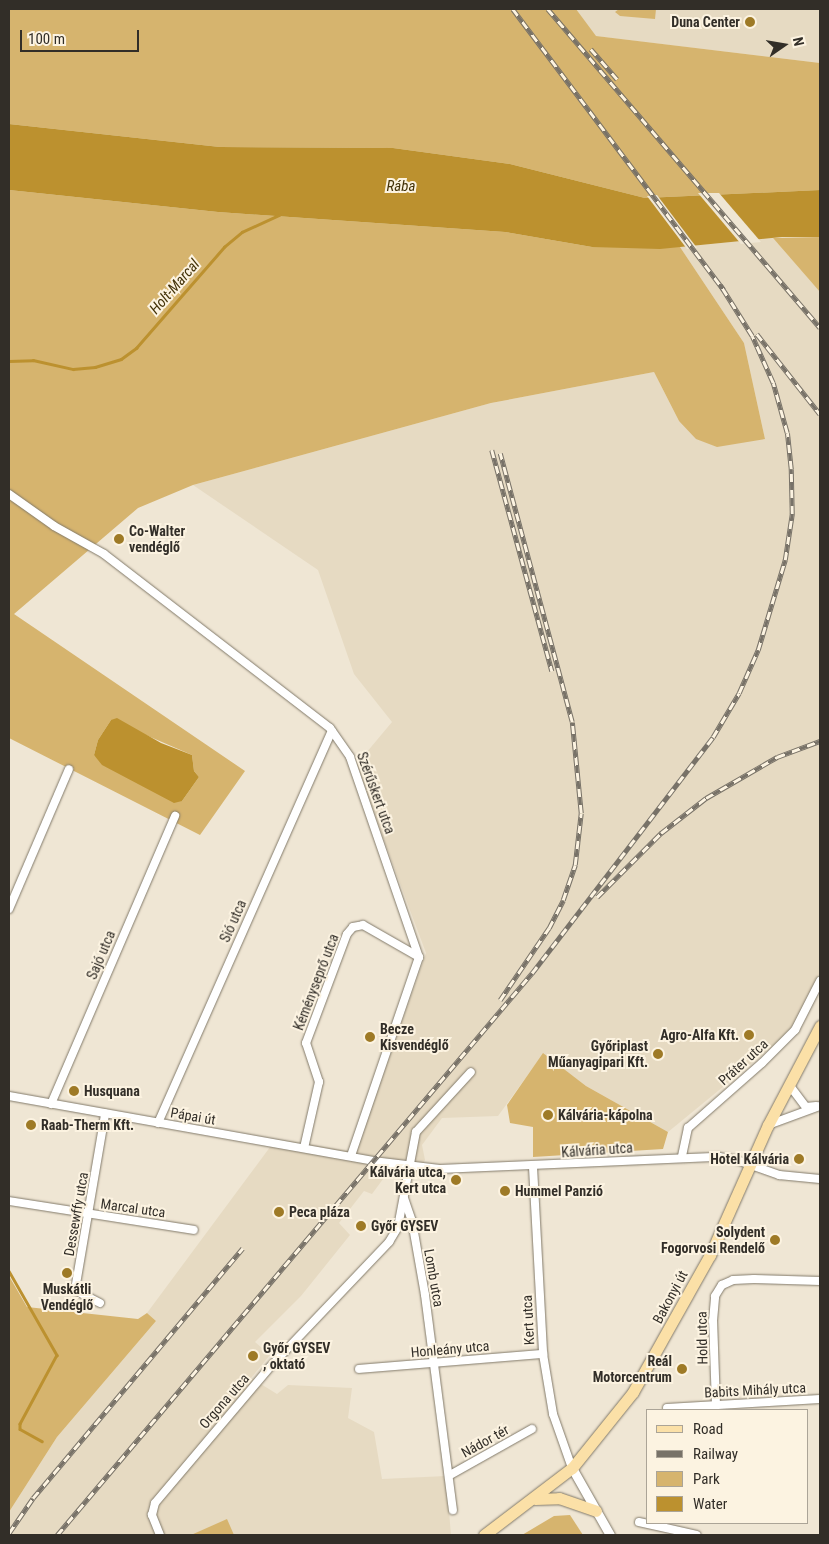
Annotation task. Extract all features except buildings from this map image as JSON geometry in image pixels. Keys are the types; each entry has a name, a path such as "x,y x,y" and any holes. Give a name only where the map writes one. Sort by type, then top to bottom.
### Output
{"main road":[{"name":"Bakonyi út","path":"484,1535 535,1499 572,1468 614,1419 650,1364 710,1254 768,1126 820,1026"},
{"path":"535,1499 560,1498 596,1511"}],"street":[{"name":"Szérűskert utca","path":"9,494 104,554 332,731 350,756 419,957"},
{"name":"Sió utca","path":"158,1123 332,731"},
{"path":"9,909 69,770"},
{"name":"Sajó utca","path":"51,1104 175,816"},
{"name":"Kéményseprő utca","path":"304,1148 319,1082 306,1043 347,934 353,928 363,925 419,957"},
{"path":"351,1156 419,957"},
{"name":"Práter utca","path":"682,1156 688,1128 762,1063 795,1030 820,981"},
{"name":"Lomb utca","path":"453,1510 435,1363 412,1221 403,1197 416,1132 471,1072"},
{"path":"790,1086 806,1107 820,1106"},
{"name":"Pápai út","path":"9,1096 373,1161"},
{"path":"768,1126 820,1106"},
{"name":"Dessewffy utca","path":"100,1303 75,1290 105,1114"},
{"name":"Kálvária utca","path":"373,1161 440,1169 533,1167 682,1156 719,1157 750,1164 779,1175 820,1179"},
{"name":"Kert utca","path":"533,1167 543,1354 553,1414 572,1468"},
{"name":"Orgona utca","path":"160,1535 152,1514 155,1503 270,1367 389,1242 398,1227 403,1197"},
{"name":"Marcal utca","path":"9,1201 194,1230"},
{"name":"Hold utca","path":"716,1404 714,1296 722,1285 733,1280 820,1281"},
{"name":"Honleány utca","path":"358,1369 543,1354"},
{"name":"Babits Mihály utca","path":"667,1408 691,1408 716,1404 820,1398"},
{"name":"Nádor tér","path":"450,1475 532,1429"},
{"path":"572,1468 610,1535"},
{"path":"639,1522 646,1524"},
{"path":"648,1524 697,1535"}],"shaded area":[{"path":"576,9 820,9 820,63 595,36"},
{"path":"773,238 820,292 820,972 807,1004 785,1036 668,1132 586,1086 543,1054 498,1116 442,1118 422,1145 425,1160 416,1179 386,1175 372,1194 364,1191 339,1223 350,1235 301,1296 255,1342 270,1355 251,1378 277,1394 288,1385 352,1388 348,1418 374,1432 382,1479 446,1476 451,1535 9,1535 9,1512 57,1437 156,1321 147,1313 276,1139 356,1152 426,953 356,765 392,722 354,674 318,570 193,485 491,403 654,372 679,421 765,439 744,343 680,247"}],"green space":[{"path":"9,9 576,9 596,36 820,63 820,190 645,198 510,164 393,148 220,147 9,124"},
{"path":"619,9 656,9 655,19 620,16 615,12"},
{"path":"9,190 218,212 505,232 592,247 680,247 744,343 765,439 717,447 696,439 679,421 654,372 491,403 193,485 138,508 14,614 245,771 200,835 9,738","holes":["111,720 192,755 194,771 199,777 182,801 94,755 98,740"]},
{"path":"820,237 820,292 773,238"},
{"path":"543,1053 586,1086 668,1132 663,1149 533,1157 533,1127 510,1123 507,1105"},
{"path":"9,1276 27,1307 138,1319 147,1313 156,1321 57,1437 9,1512"},
{"path":"570,1515 583,1535 522,1535 554,1516"},
{"path":"227,1519 234,1535 191,1535"}],"water":[{"name":"Rába","path":"9,124 220,147 393,148 510,164 645,198 820,190 820,237 782,237 660,249 592,247 505,232 218,212 9,190"},
{"path":"117,718 161,743 192,755 194,771 199,777 182,801 174,803 102,765 94,755 98,740 111,720"}],"pier":[{"path":"698,193 719,193 761,242 741,244"},
{"path":"657,195 697,248 687,249 647,196"}],"waterway":[{"name":"Holt-Marcal","path":"9,361 33,360 73,369 95,367 121,359 136,348 224,247 242,232 279,215"},
{"path":"9,1271 57,1355 20,1424 20,1429 42,1441"}],"railway":[{"path":"513,9 724,290"},
{"path":"548,9 820,328"},
{"path":"591,49 617,79"},
{"path":"57,1535 532,973 713,737 739,693 758,650 785,560 792,514 791,469 787,433 773,383 752,336 720,285"},
{"path":"757,334 820,414"},
{"path":"492,450 552,671"},
{"path":"500,454 572,722 581,813 575,865 563,900 549,928 500,1000"},
{"path":"597,897 661,833 706,798 777,757 820,741"},
{"path":"9,1533 33,1498 243,1248"}],"place":[{"name":"Duna Center","path":"750,22"},
{"name":"Co-Walter vendéglő","path":"119,539"},
{"name":"Agro-Alfa Kft.","path":"749,1035"},
{"name":"Becze Kisvendéglő","path":"370,1037"},
{"name":"Győriplast Műanyagipari Kft.","path":"658,1054"},
{"name":"Husquana","path":"74,1091"},
{"name":"Kálvária-kápolna","path":"548,1115"},
{"name":"Raab-Therm Kft.","path":"31,1125"},
{"name":"Hotel Kálvária","path":"799,1159"},
{"name":"Kálvária utca, Kert utca","path":"456,1180"},
{"name":"Hummel Panzió","path":"505,1191"},
{"name":"Peca pláza","path":"279,1212"},
{"name":"Győr GYSEV","path":"361,1226"},
{"name":"Solydent Fogorvosi Rendelő","path":"775,1240"},
{"name":"Muskátli Vendéglő","path":"67,1273"},
{"name":"Győr GYSEV , oktató","path":"253,1356"},
{"name":"Reál Motorcentrum","path":"682,1369"}]}
